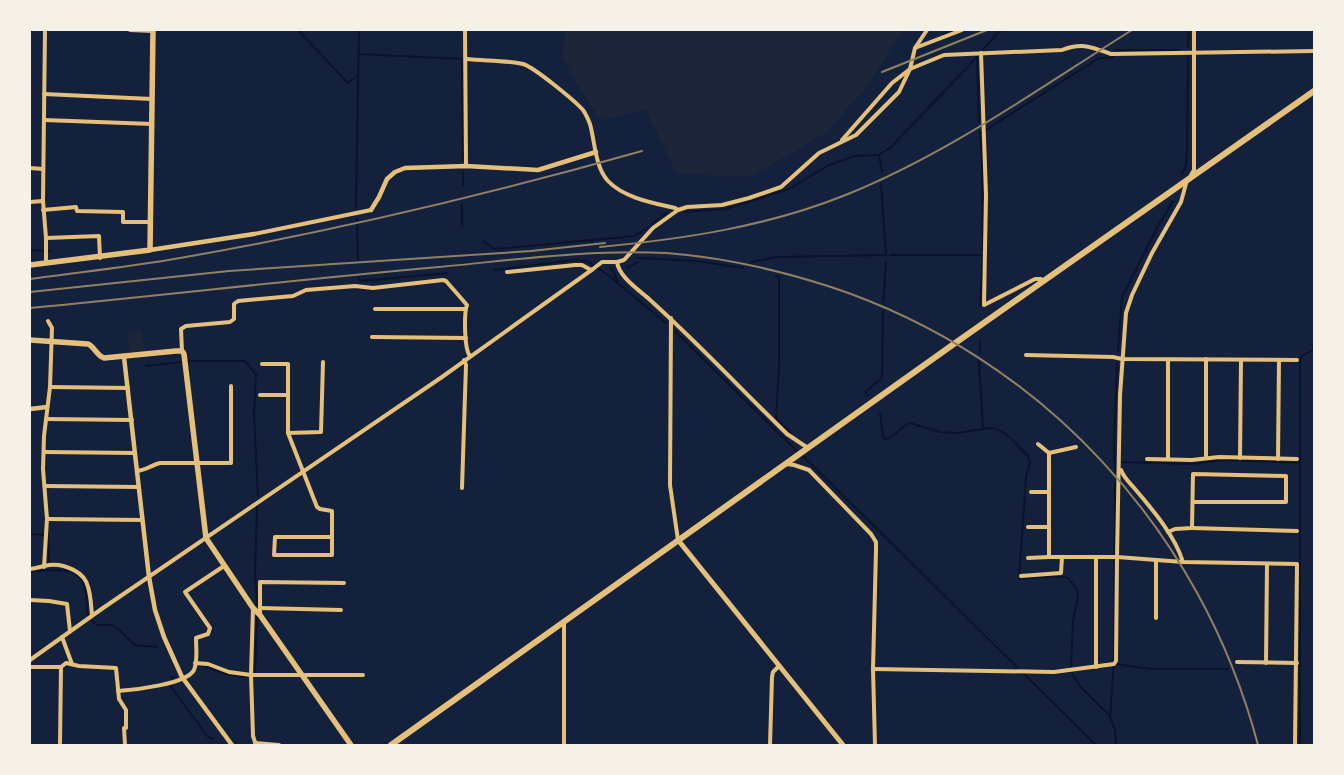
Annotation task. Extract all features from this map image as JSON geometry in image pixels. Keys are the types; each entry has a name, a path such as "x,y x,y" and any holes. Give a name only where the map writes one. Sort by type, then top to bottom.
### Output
{"highway":[{"path":"391,745 1168,192 1314,91"}],"main road":[{"path":"30,265 100,258 150,250 153,30"},
{"path":"30,340 88,344 104,358 182,351 186,357 206,538 224,566 257,608 351,745"},
{"path":"678,540 843,745"}],"street":[{"path":"45,30 43,210 46,263"},
{"path":"130,30 153,30"},
{"path":"465,30 466,166"},
{"path":"30,660 92,615 470,356 602,262 624,260 653,228 678,210 687,207 722,205 781,187 819,153 856,134 899,92 910,69 915,48 927,30"},
{"path":"915,48 962,30"},
{"path":"872,669 1054,672 1113,664 1122,359 1126,313 1132,295 1152,253 1181,202 1187,180 1194,170 1194,30"},
{"path":"839,143 892,83 910,69 944,55 1062,50 1072,46 1083,45 1111,54 1314,51"},
{"path":"981,53 986,195 984,305 1035,279 1043,281"},
{"path":"466,59 524,64 536,71 560,89 584,111 590,125 596,152 607,180 616,188 633,196 678,210"},
{"path":"44,94 152,99"},
{"path":"44,120 152,124"},
{"path":"150,250 254,234 371,210 379,197 384,182 400,169 466,166 538,170 596,152"},
{"path":"30,168 43,169"},
{"path":"1168,192 1175,193 1181,202"},
{"path":"30,202 43,201"},
{"path":"43,210 76,207 77,211 123,212 123,222 150,222"},
{"path":"46,238 100,236 100,258"},
{"path":"617,262 617,266 625,277 670,318 787,434 807,449"},
{"path":"507,272 575,264 592,270"},
{"path":"182,351 181,330 186,326 230,322 234,319 234,304 238,301 293,296 306,290 356,286 373,288 443,280 466,304 467,354 470,356"},
{"path":"375,309 465,309"},
{"path":"670,318 670,485 678,540"},
{"path":"44,568 47,520 43,469 52,341 52,328 48,321"},
{"path":"372,337 466,338"},
{"path":"1026,355 1168,360 1297,360"},
{"path":"124,357 149,577 156,610 164,636 182,677 232,745"},
{"path":"1206,359 1206,458"},
{"path":"462,488 466,365 464,360"},
{"path":"1168,360 1168,459"},
{"path":"1240,360 1240,458"},
{"path":"1278,459 1279,360"},
{"path":"288,435 321,432 324,362"},
{"path":"262,364 288,364 288,435 317,507 332,511 332,537 332,555 274,555 275,537 332,537"},
{"path":"137,471 148,469 160,463 231,463 231,386"},
{"path":"50,388 128,388"},
{"path":"260,395 288,395"},
{"path":"30,409 47,407"},
{"path":"46,419 132,420"},
{"path":"1038,444 1048,453 1049,557"},
{"path":"1048,453 1076,447"},
{"path":"44,452 135,453"},
{"path":"1147,459 1297,459"},
{"path":"785,464 809,470 871,534 876,542 876,593 872,669 875,745"},
{"path":"1120,468 1123,476 1168,532 1181,554 1183,562"},
{"path":"1192,528 1193,474 1286,476 1286,502 1193,502"},
{"path":"45,486 139,487"},
{"path":"1031,492 1049,492"},
{"path":"47,520 142,520"},
{"path":"1028,527 1049,527"},
{"path":"1168,532 1175,529 1192,528 1297,531"},
{"path":"1096,557 1096,667"},
{"path":"1028,558 1115,557 1156,561 1297,564 1297,663 1294,685 1295,745"},
{"path":"1021,576 1061,574 1062,558"},
{"path":"1156,561 1156,618"},
{"path":"1266,663 1267,564"},
{"path":"30,569 44,568 49,565 64,566 77,572 88,586 92,615"},
{"path":"118,692 144,690 171,683 191,673 195,663 196,638 208,634 210,628 185,592 224,566"},
{"path":"279,745 256,744 253,736 252,675 260,582 344,583"},
{"path":"30,600 67,604 70,631"},
{"path":"257,608 341,610"},
{"path":"564,622 564,745"},
{"path":"62,637 72,664"},
{"path":"1237,662 1297,663"},
{"path":"30,667 61,667 66,663 116,668 119,699 126,710 125,745"},
{"path":"195,663 208,664 229,672 252,675 363,675"},
{"path":"770,745 772,677 773,672 779,666"},
{"path":"60,743 61,667"}],"shaded area":[{"path":"566,30 902,30 871,81 827,132 750,177 677,174 646,110 600,120 562,58"},
{"path":"141,329 144,345 147,350 161,350 165,347 165,350 131,353 128,345 128,334"}],"waterway":[{"path":"298,30 348,83 358,75"},
{"path":"356,208 359,30"},
{"path":"944,34 955,30"},
{"path":"983,49 1001,30"},
{"path":"1188,47 1189,30"},
{"path":"1115,50 1179,50"},
{"path":"358,54 462,59 463,161"},
{"path":"977,56 979,122"},
{"path":"685,212 726,209 789,189 829,165 855,156 879,155 891,147 978,56"},
{"path":"981,133 1099,58 1111,58 1113,56"},
{"path":"1182,174 1186,165 1187,149 1188,57"},
{"path":"980,131 983,251"},
{"path":"879,155 882,171"},
{"path":"463,172 463,186"},
{"path":"881,184 886,255"},
{"path":"1118,351 1122,297 1158,226 1173,201"},
{"path":"462,203 462,225"},
{"path":"483,241 494,249 635,236 667,213"},
{"path":"357,219 358,260"},
{"path":"590,240 593,244"},
{"path":"30,250 52,251"},
{"path":"751,262 777,257 887,255"},
{"path":"890,255 983,255 980,305"},
{"path":"638,258 697,261 743,268"},
{"path":"494,270 575,260 587,261 609,276 666,323"},
{"path":"627,268 638,262"},
{"path":"883,302 886,262"},
{"path":"610,267 617,281"},
{"path":"359,278 360,281 448,273"},
{"path":"776,276 779,277 779,365 776,418 791,433"},
{"path":"868,396 865,392 882,378 883,311"},
{"path":"675,331 798,452"},
{"path":"980,341 980,354"},
{"path":"1300,745 1300,360 1302,356 1314,349"},
{"path":"188,361 245,361 256,374 254,415 258,497"},
{"path":"979,361 983,429 996,429 1008,436 1028,456 1030,462 1026,477 1019,579 1055,576 1068,578 1076,588 1078,597 1073,621 1071,667"},
{"path":"146,366 181,362"},
{"path":"1115,471 1117,363"},
{"path":"880,413 884,439 891,437 910,423 940,432 957,433 983,429"},
{"path":"802,455 1096,745"},
{"path":"1122,462 1192,464 1224,460 1299,463"},
{"path":"1115,482 1114,661 1110,717 1115,730 1116,745"},
{"path":"257,507 255,573 257,605"},
{"path":"30,534 44,535"},
{"path":"48,535 49,561"},
{"path":"30,572 62,570 77,575 82,580 85,588 88,615"},
{"path":"255,674 257,617"},
{"path":"91,620 97,625 112,625 135,645 157,647"},
{"path":"1116,664 1151,669 1228,669"},
{"path":"204,666 229,675 247,677"},
{"path":"1072,673 1079,685 1110,716"},
{"path":"173,677 171,687 208,737 214,739"}],"railway":[{"path":"882,72 987,30"},
{"path":"600,247 693,236 754,224 814,207 843,196 881,180 955,141 1132,30"},
{"path":"30,279 161,261 355,224 470,197 642,151"},
{"path":"30,292 229,271 531,251 605,243"},
{"path":"30,308 524,258 638,252 687,255 729,261 791,275 831,287 908,318 979,358 1044,406 1102,462 1153,524 1197,593 1232,666 1258,745"}]}
